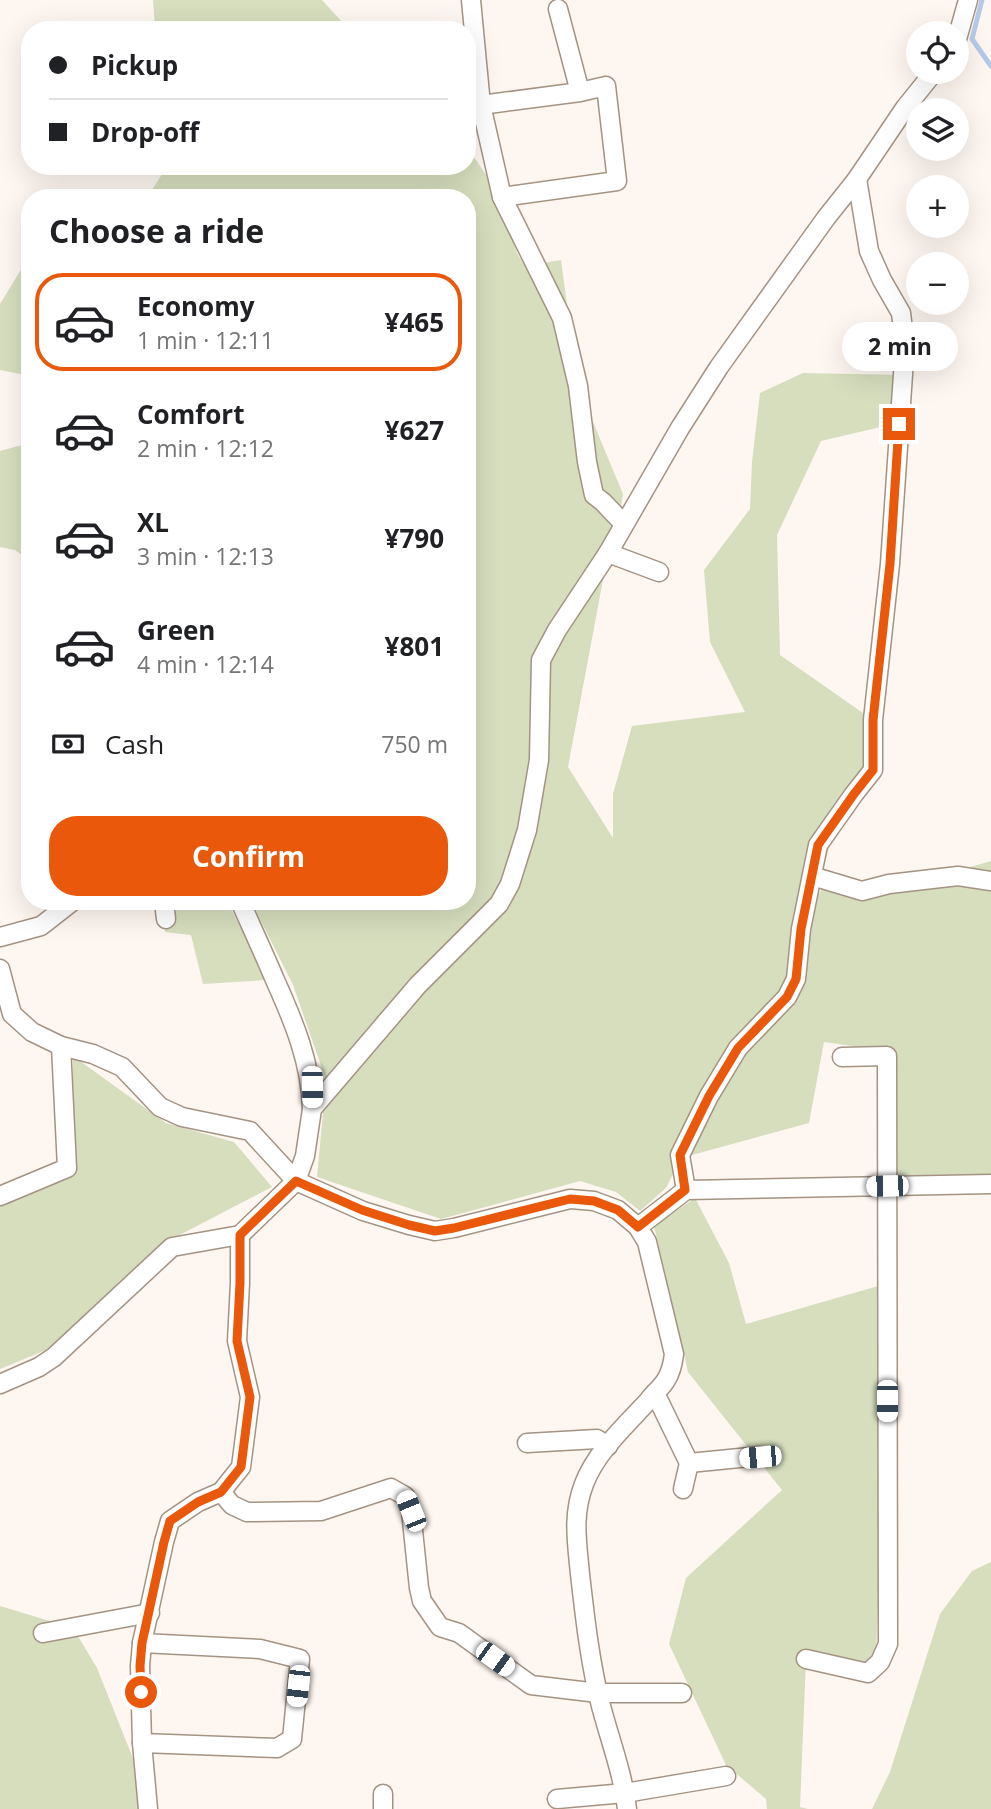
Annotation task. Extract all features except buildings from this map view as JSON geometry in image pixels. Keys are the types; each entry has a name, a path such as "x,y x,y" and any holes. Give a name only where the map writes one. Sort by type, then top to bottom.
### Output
{"street":[{"path":"471,0 473,21"},
{"path":"962,21 968,0"},
{"path":"558,9 580,92"},
{"path":"476,52 481,105 502,197 562,318 578,386 587,462 594,495 624,524"},
{"path":"312,1109 418,985 499,904 505,894 527,830 540,760 541,660 719,367 924,84"},
{"path":"481,105 606,86 617,181 502,197"},
{"path":"685,1190 680,1155 709,1096 738,1048 778,1009 796,979 801,929 818,845 873,770 873,720 890,564 905,345 901,313 869,251 856,178"},
{"path":"608,553 659,572"},
{"path":"812,876 862,891 889,884 958,876 991,881"},
{"path":"0,937 41,926 61,910"},
{"path":"0,1384 39,1367 54,1357 173,1247 240,1235 296,1181 306,1156 312,1087 293,1021 244,910"},
{"path":"0,969 12,1014 32,1032 61,1046 93,1054 122,1067 160,1107 182,1117 250,1131 296,1181 362,1210 435,1231 570,1199 594,1201 618,1210 638,1227 648,1242 674,1354 672,1368 666,1381 608,1446 585,1481 577,1504 576,1528 584,1615 598,1693 626,1801"},
{"path":"0,1196 66,1168 61,1046"},
{"path":"806,1659 867,1672 880,1662 888,1644 887,1056 842,1056"},
{"path":"638,1227 685,1190 991,1184"},
{"path":"148,1809 142,1743 140,1666 142,1643 164,1542 170,1521 198,1502 221,1492 241,1467 250,1397 237,1341 240,1235"},
{"path":"655,1393 689,1464 683,1489"},
{"path":"527,1443 597,1439 608,1446"},
{"path":"689,1464 760,1457"},
{"path":"221,1492 232,1504 247,1512 321,1511 391,1488 405,1496 411,1511 422,1601 440,1627 459,1633 531,1685 598,1693 682,1693"},
{"path":"43,1633 150,1613"},
{"path":"142,1643 260,1648 300,1660 292,1739 277,1748 142,1743"},
{"path":"557,1799 626,1801 726,1776"}],"green space":[{"path":"153,0 322,0 341,21 155,21"},
{"path":"476,160 491,182 518,255 525,266 561,260 578,386 623,494 608,553 568,767 613,838 613,794 632,726 745,712 710,642 704,570 750,509 760,393 803,373 902,375 885,426 821,441 777,535 780,655 873,720 873,770 830,844 815,900 825,884 932,878 991,861 991,1176 895,1175 887,1051 824,1042 809,1123 681,1158 666,1188 640,1211 616,1192 580,1181 441,1219 317,1177 326,1080 293,985 256,910 476,910 476,189 153,189 161,175 476,175"},
{"path":"21,270 21,374 0,370 0,304"},
{"path":"21,445 21,554 15,550 0,547 0,451"},
{"path":"162,910 232,910 267,980 203,984 191,935 165,932"},
{"path":"73,1056 166,1123 234,1142 272,1187 168,1241 46,1350 0,1369 0,1204 72,1174"},
{"path":"695,1198 729,1263 746,1324 885,1284 876,1666 806,1660 800,1807 808,1809 767,1809 766,1799 726,1765 669,1644 686,1578 782,1490 688,1372 654,1226"},
{"path":"991,1562 991,1809 872,1809 890,1772 940,1614 972,1571"},
{"path":"0,1606 73,1628 97,1668 134,1761 139,1809 0,1809"}],"waterway":[{"path":"982,0 972,39 991,66"}],"route":[{"path":"141,1692 142,1643 170,1521 198,1502 221,1492 241,1467 250,1397 237,1341 240,1235 296,1181 362,1210 435,1231 570,1199 594,1201 618,1210 638,1227 685,1190 680,1155 709,1096 738,1048 778,1009 796,979 801,929 818,845 873,770 873,720 890,564 899,424"}]}
